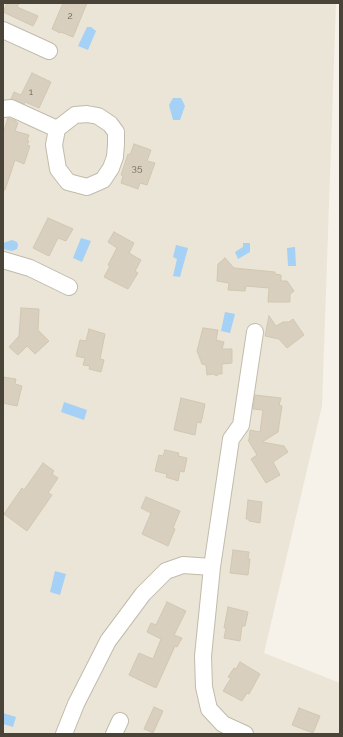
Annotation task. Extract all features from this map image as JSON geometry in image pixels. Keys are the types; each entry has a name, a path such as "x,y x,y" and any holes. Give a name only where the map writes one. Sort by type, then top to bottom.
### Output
{"street":[{"path":"3,30 49,51"},
{"path":"3,109 11,108 57,128"},
{"path":"87,114 98,116 110,124 116,132 115,157 111,168 102,180 87,187 68,182 58,169 54,145 57,128 74,115 87,114"},
{"path":"3,260 30,268 69,287"},
{"path":"245,734 223,724 209,709 204,687 203,656 212,567 231,439 241,425 255,332"},
{"path":"64,734 76,704 108,641 143,594 166,572 183,565 212,567"}],"shaded area":[{"path":"3,3 336,3 322,406 264,653 340,683 340,734 3,734"}],"water":[{"path":"87,27 91,27 96,31 88,50 78,46"},
{"path":"173,98 181,98 185,106 180,120 173,120 169,105"},
{"path":"81,238 91,241 82,262 73,258"},
{"path":"12,240 17,242 17,249 12,251 3,249 3,243"},
{"path":"243,243 250,243 250,252 238,259 235,252 243,247"},
{"path":"176,245 188,248 180,277 173,276 177,259 173,257"},
{"path":"295,247 296,266 288,266 287,248"},
{"path":"225,312 235,314 230,333 221,331"},
{"path":"64,402 87,410 84,420 61,412"},
{"path":"55,571 66,574 60,595 50,592"},
{"path":"3,713 16,717 13,727 3,724"}],"building":[{"path":"7,3 19,3 17,7 38,16 33,26 3,12"},
{"path":"63,3 87,3 73,37 52,29"},
{"path":"32,73 51,82 39,108 25,102 24,104 11,99 14,92 21,95"},
{"path":"8,118 18,123 15,131 29,135 27,145 30,146 24,164 15,160 5,190 3,190 3,133"},
{"path":"134,144 151,150 147,161 155,163 147,185 140,183 138,189 121,183 123,176 121,175 128,154 130,155"},
{"path":"48,218 73,229 66,241 58,238 49,256 33,248"},
{"path":"114,232 134,243 129,253 141,260 135,271 138,273 128,289 104,277 110,266 108,265 117,248 108,242"},
{"path":"225,258 234,268 275,272 275,274 281,275 281,281 287,281 294,291 290,294 290,302 268,302 269,288 246,286 245,291 228,290 229,283 217,281 218,264"},
{"path":"21,308 39,309 38,330 49,341 35,354 27,346 18,355 9,347 19,336"},
{"path":"269,316 276,326 283,322 289,322 293,319 304,335 287,348 279,339 265,336"},
{"path":"203,328 218,330 216,340 224,342 222,349 232,349 232,363 222,364 222,374 218,374 217,376 213,374 207,375 206,365 202,364 197,351"},
{"path":"89,329 105,334 100,359 104,360 101,372 89,369 90,366 83,365 85,358 76,356 80,340 86,341"},
{"path":"3,377 16,379 15,384 22,386 17,406 3,403"},
{"path":"255,395 281,398 279,405 282,406 278,432 262,442 284,446 288,452 273,462 280,475 266,483 251,459 257,455 248,440 250,430 260,432 263,410 253,409"},
{"path":"181,398 205,404 201,423 197,422 195,435 174,430"},
{"path":"165,450 179,453 178,456 187,458 184,472 180,471 178,481 166,477 167,474 155,471 159,455 163,456"},
{"path":"43,463 54,471 52,474 58,478 48,493 52,495 27,531 4,514 22,488 24,490"},
{"path":"146,497 180,511 168,546 142,534 151,513 141,508"},
{"path":"248,500 262,502 260,523 246,519"},
{"path":"233,550 249,552 248,559 250,559 248,575 230,573"},
{"path":"167,602 186,611 174,635 182,638 177,647 175,646 156,688 129,675 139,653 153,659 161,639 147,632 151,623 156,625"},
{"path":"228,607 248,612 245,626 242,626 240,641 224,638 226,628 224,628"},
{"path":"240,662 260,674 249,694 247,693 242,701 223,691 231,678 228,677 234,668 236,669"},
{"path":"154,707 163,711 153,733 144,729"},
{"path":"299,708 320,716 313,733 292,725"}]}
